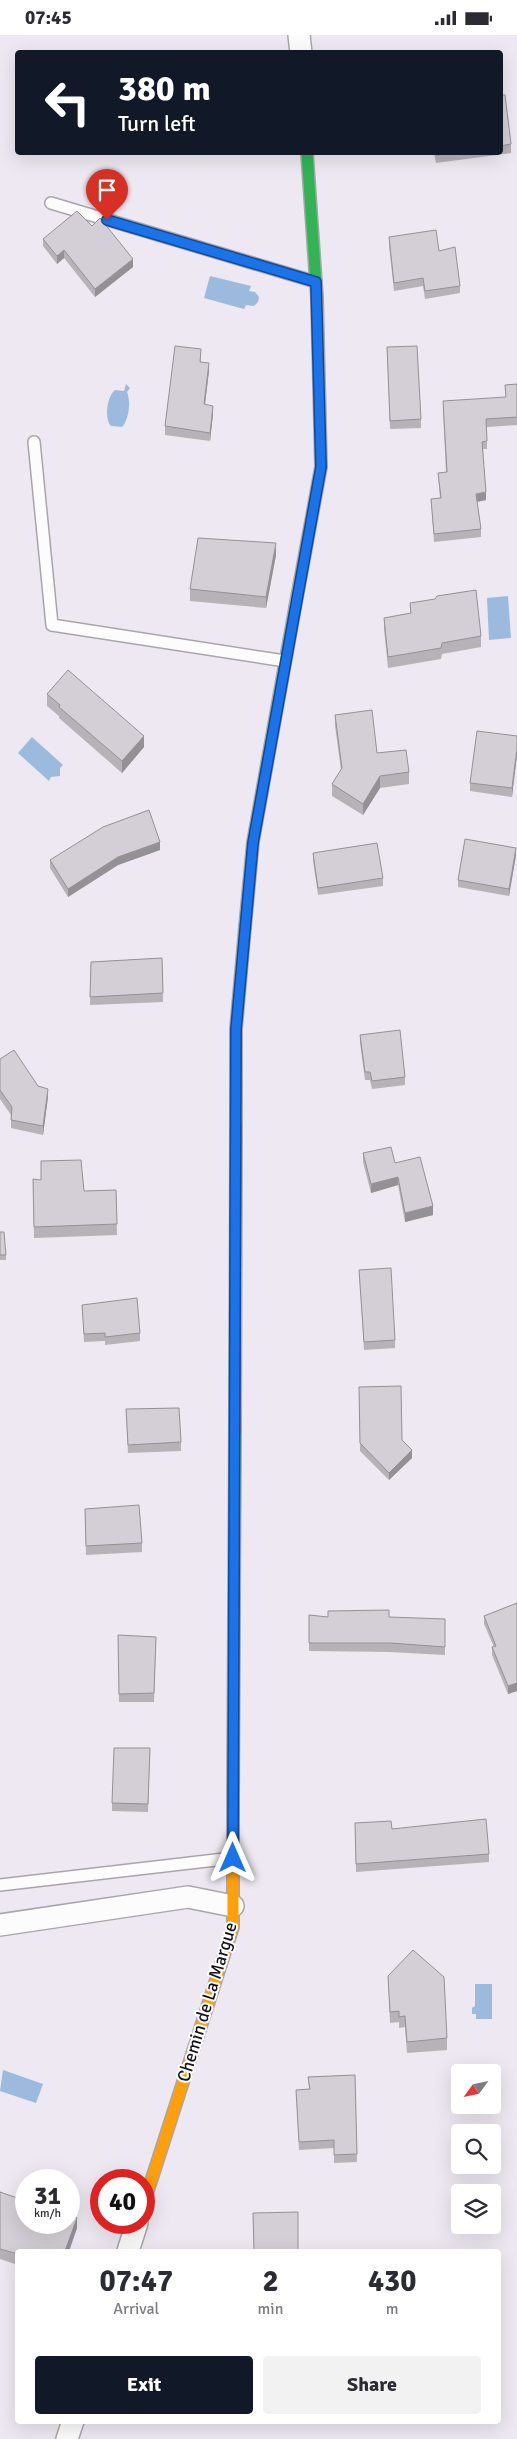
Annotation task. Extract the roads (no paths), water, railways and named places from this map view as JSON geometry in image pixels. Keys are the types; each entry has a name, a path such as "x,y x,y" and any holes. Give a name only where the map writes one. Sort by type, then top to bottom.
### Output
{"street":[{"path":"299,35 300,50"},
{"name":"Chemin de La Margue","path":"155,2169 233,1927 236,1029 253,843 321,467 316,282 307,155"},
{"path":"0,1925 188,1897 233,1906"},
{"path":"129,2249 133,2234"},
{"path":"67,2439 72,2424"}],"lane":[{"path":"51,203 316,282"},
{"path":"34,442 52,625 285,661"},
{"path":"0,1885 233,1858"}],"water":[{"path":"210,276 251,286 249,291 255,292 259,297 258,302 254,306 246,305 244,309 204,298"},
{"path":"126,384 130,388 127,392 128,415 122,427 111,426 107,413 108,402 115,390 124,391"},
{"path":"508,596 511,638 489,640 487,598"},
{"path":"32,737 63,765 60,768 60,776 51,777 49,781 18,753"},
{"path":"475,1984 492,1984 492,2019 476,2019 476,2014 472,2014 472,2008 475,2006"},
{"path":"3,2070 43,2084 36,2103 0,2091"}]}
